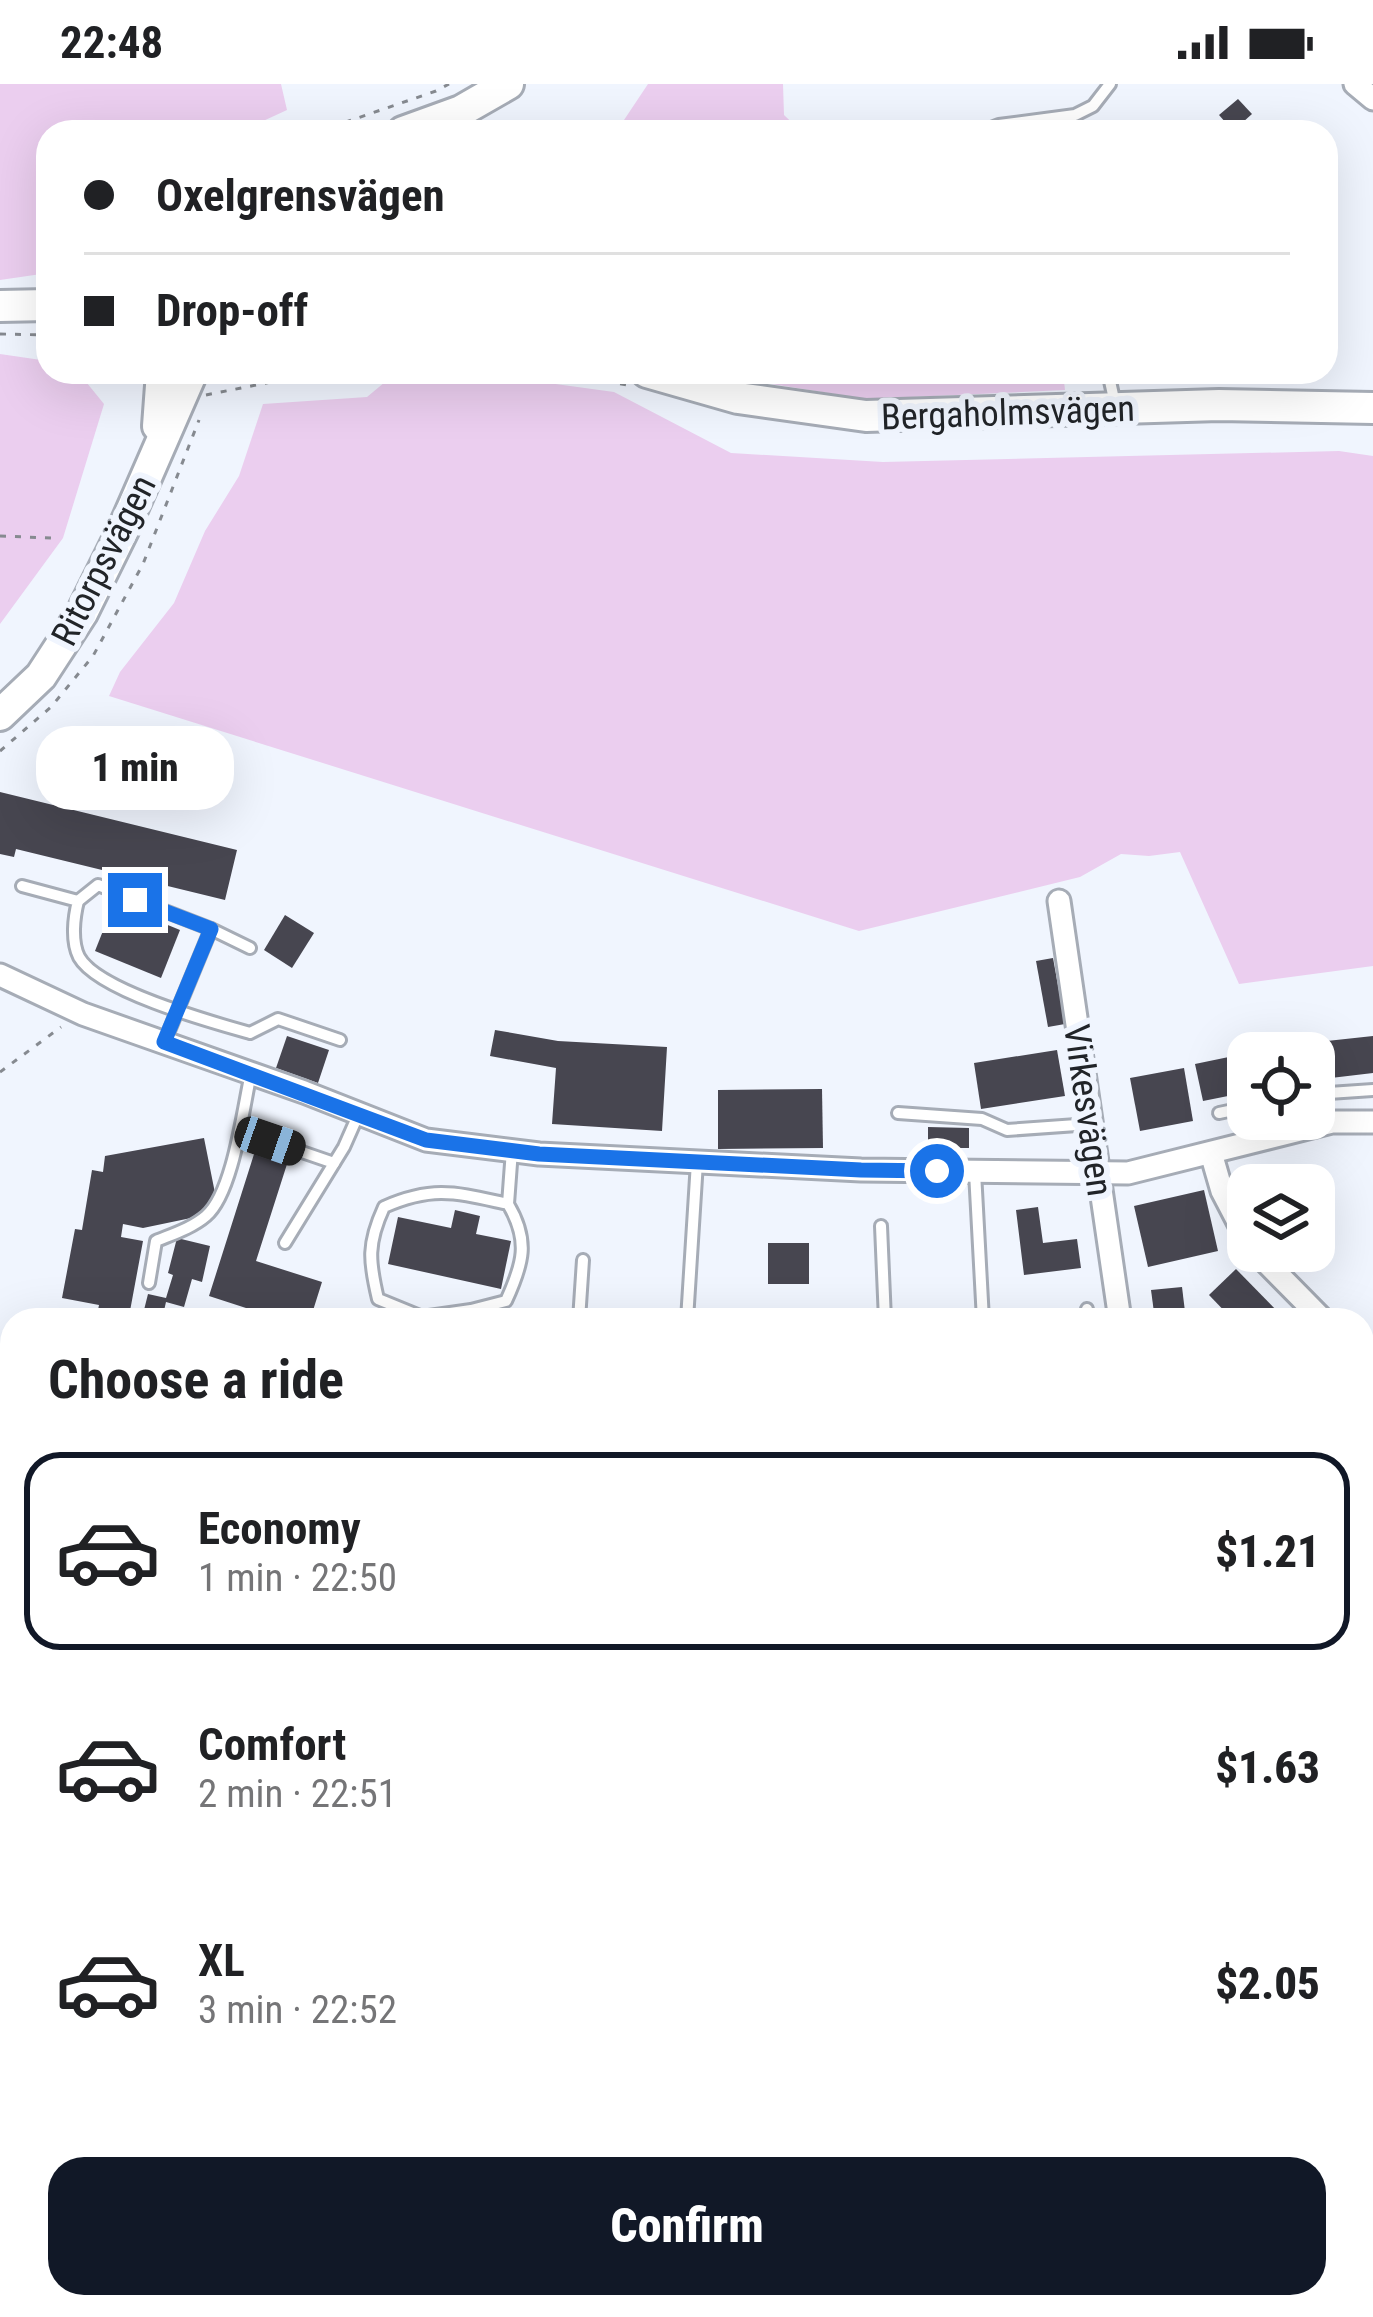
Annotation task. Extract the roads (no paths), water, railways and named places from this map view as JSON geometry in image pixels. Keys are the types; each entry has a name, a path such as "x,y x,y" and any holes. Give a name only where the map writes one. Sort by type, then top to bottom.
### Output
{"main road":[{"path":"435,120 508,84"},
{"path":"0,306 36,305"},
{"name":"Ritorpsvägen","path":"0,715 41,676 82,613 156,456 177,384"},
{"name":"Bergaholmsvägen","path":"689,384 739,398 866,416 1219,405 1373,408"}],"street":[{"path":"1354,84 1373,99"},
{"name":"Virkesvägen","path":"1059,901 1118,1308"},
{"path":"0,975 83,1014 426,1140 512,1150 861,1170 1128,1173 1332,1122 1373,1122"},
{"path":"1211,1153 1227,1201"},
{"path":"1276,1272 1311,1308"}],"lane":[{"path":"1041,120 1075,116 1093,106 1110,84"},
{"path":"1111,384 1116,408"},
{"path":"250,948 98,885 79,901 74,919 77,954 92,972 176,1012 250,1033 278,1019 340,1040"},
{"path":"22,886 79,901"},
{"path":"164,1042 211,929"},
{"path":"149,1283 156,1240 190,1227 211,1212 227,1182 250,1073"},
{"path":"1335,1093 1373,1090"},
{"path":"1219,1113 1227,1111"},
{"path":"898,1113 982,1119 1007,1130 1091,1124"},
{"path":"285,1243 359,1114"},
{"path":"270,1141 334,1163"},
{"path":"479,1308 506,1301 522,1265 520,1224 508,1204 512,1150"},
{"path":"688,1308 697,1162"},
{"path":"975,1172 981,1308"},
{"path":"400,1308 378,1299 370,1263 372,1234 384,1208 408,1197 452,1191 508,1204"},
{"path":"881,1226 884,1308"},
{"path":"580,1308 583,1260"}]}
